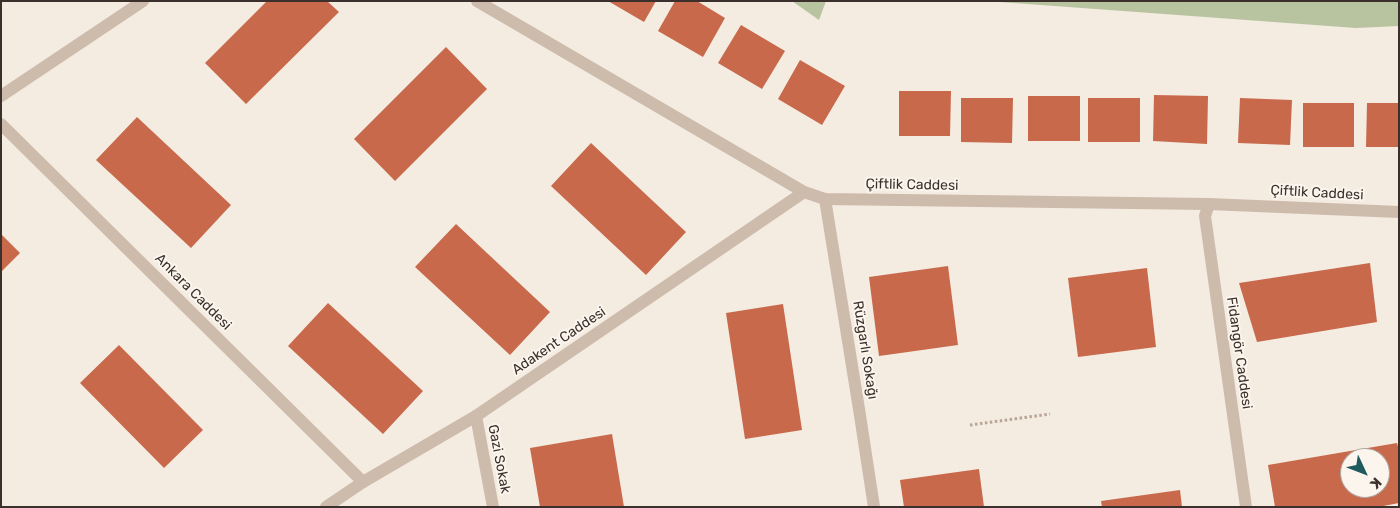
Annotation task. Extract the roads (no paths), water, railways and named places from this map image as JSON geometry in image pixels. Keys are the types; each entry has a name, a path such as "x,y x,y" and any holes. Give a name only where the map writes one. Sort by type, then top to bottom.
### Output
{"street":[{"path":"1,96 143,1"},
{"name":"Çiftlik Caddesi","path":"477,1 804,192 825,198 1209,204 1399,212"},
{"name":"Ankara Caddesi","path":"1,124 363,482"},
{"name":"Adakent Caddesi","path":"326,507 363,482 476,416 804,192"},
{"name":"Rüzgarlı Sokağı","path":"825,198 874,507"},
{"name":"Fidangör Caddesi","path":"1209,204 1205,216 1246,507"},
{"name":"Gazi Sokak","path":"476,416 493,507"}]}
